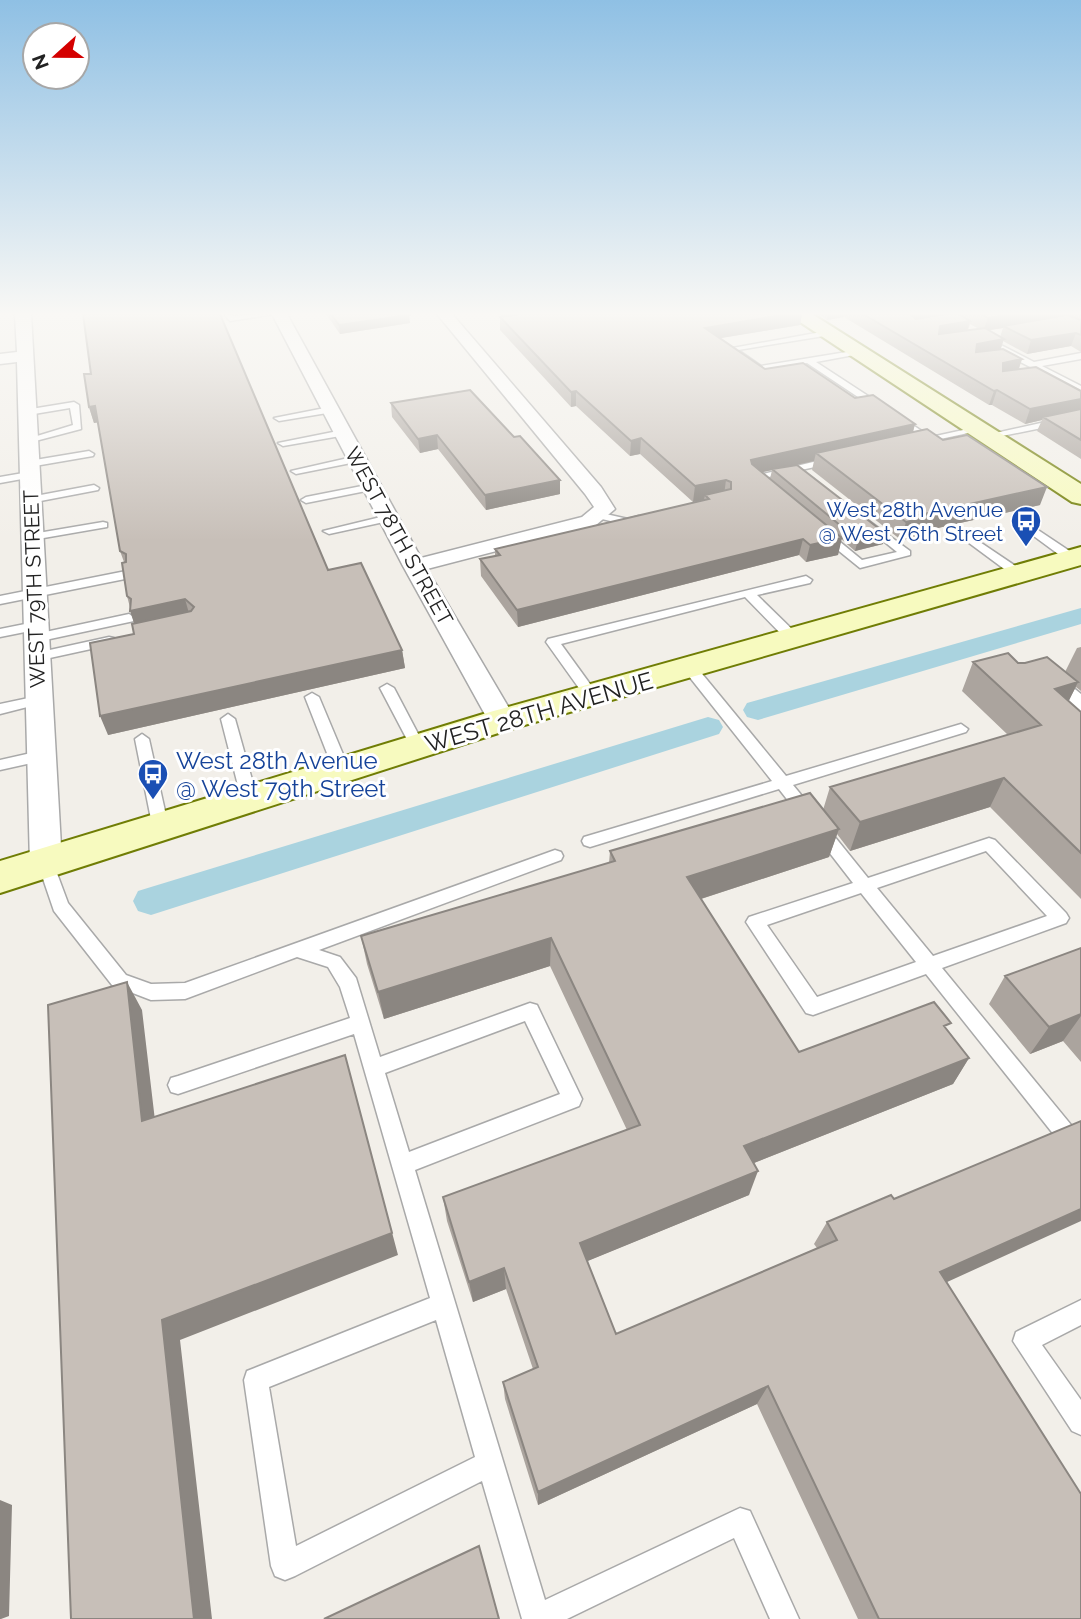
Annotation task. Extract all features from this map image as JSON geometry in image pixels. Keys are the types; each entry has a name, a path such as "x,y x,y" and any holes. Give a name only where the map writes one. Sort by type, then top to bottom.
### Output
{"main road":[{"path":"914,390 1081,496"},
{"name":"WEST 28TH AVENUE","path":"0,877 161,829 502,720 1077,558"}],"street":[{"name":"WEST 79TH STREET","path":"27,390 46,864"},
{"name":"WEST 78TH STREET","path":"319,390 414,566 502,720"},
{"path":"414,566 589,522 605,509 594,491 508,390"},
{"path":"1046,679 1081,708"}],"lane":[{"path":"853,390 929,440"},
{"path":"0,480 78,427 74,405 27,412"},
{"path":"279,418 330,410"},
{"path":"903,446 1081,417"},
{"path":"284,443 343,433"},
{"path":"29,460 89,454"},
{"path":"777,494 756,477 851,457"},
{"path":"296,471 357,459"},
{"path":"798,468 809,476"},
{"path":"306,500 372,487"},
{"path":"30,500 94,488"},
{"path":"597,515 628,522 655,516"},
{"path":"328,531 389,518"},
{"path":"818,529 860,564 906,553 863,519"},
{"path":"1020,521 1077,558"},
{"path":"32,537 103,525"},
{"path":"965,535 1020,574"},
{"path":"0,600 126,575"},
{"path":"591,695 554,642 806,580"},
{"path":"748,593 793,638"},
{"path":"36,640 129,618"},
{"path":"0,633 36,640 127,638"},
{"path":"689,667 1081,1153"},
{"path":"387,688 418,747"},
{"path":"312,697 342,771"},
{"path":"0,709 38,700"},
{"path":"229,719 250,801"},
{"path":"590,841 961,729"},
{"path":"142,739 161,829"},
{"path":"0,765 40,756"},
{"path":"989,844 1059,918 813,1007 755,922 865,885 989,844"},
{"path":"46,864 60,906 119,980 151,992 185,991 555,856"},
{"path":"297,950 334,962 349,984 536,1619 740,1521 785,1619"},
{"path":"374,1068 530,1011 572,1099 402,1165"},
{"path":"178,1085 361,1023"},
{"path":"443,1305 256,1380 285,1566 490,1463"},
{"path":"1081,1312 1025,1341 1081,1422"}],"building":[{"path":"86,390 252,390 328,570 361,563 402,650 100,716 90,643 134,634 132,624 191,611 194,607 185,599 130,611 131,599 127,596 122,563 126,562 126,554 120,551 95,406 89,407"},
{"path":"470,390 514,437 520,436 560,480 485,495 437,435 418,439 391,403"},
{"path":"569,390 842,390 855,398 873,395 915,424 751,460 752,464 842,538 810,545 803,539 517,610 480,559 500,555 495,549 709,499 705,495 731,489 731,482 726,480 695,486 641,438 631,441 576,391"},
{"path":"992,390 1078,390 1081,391 1081,399 1030,409 997,390"},
{"path":"1081,409 1081,440 1043,417"},
{"path":"927,429 943,440 967,435 1047,487 920,515 924,518 906,522 816,453"},
{"path":"797,465 886,534 858,540 772,469"},
{"path":"1008,653 1018,663 1047,657 1078,682 1055,689 1081,712 1081,853 1004,778 860,822 830,787 1041,725 973,662"},
{"path":"810,793 839,829 687,877 799,1052 934,1002 951,1023 944,1026 969,1058 744,1146 758,1171 580,1243 616,1334 837,1240 827,1222 891,1195 894,1199 1081,1121 1081,1209 940,1272 1081,1494 1081,1619 879,1619 768,1386 538,1492 503,1382 538,1367 504,1268 469,1282 443,1197 640,1125 551,938 378,992 361,936 615,861 610,851"},
{"path":"1081,948 1081,1014 1049,1027 1005,976"},
{"path":"127,982 142,1121 345,1055 392,1233 162,1320 194,1619 71,1619 48,1005"},
{"path":"479,1546 499,1619 324,1619"}],"waterway":[{"path":"758,710 1081,616"},
{"path":"151,901 708,727"}],"place":[{"name":"West 28th Avenue @ West 76th Street","path":"1026,548"},
{"name":"West 28th Avenue @ West 79th Street","path":"153,801"}]}
